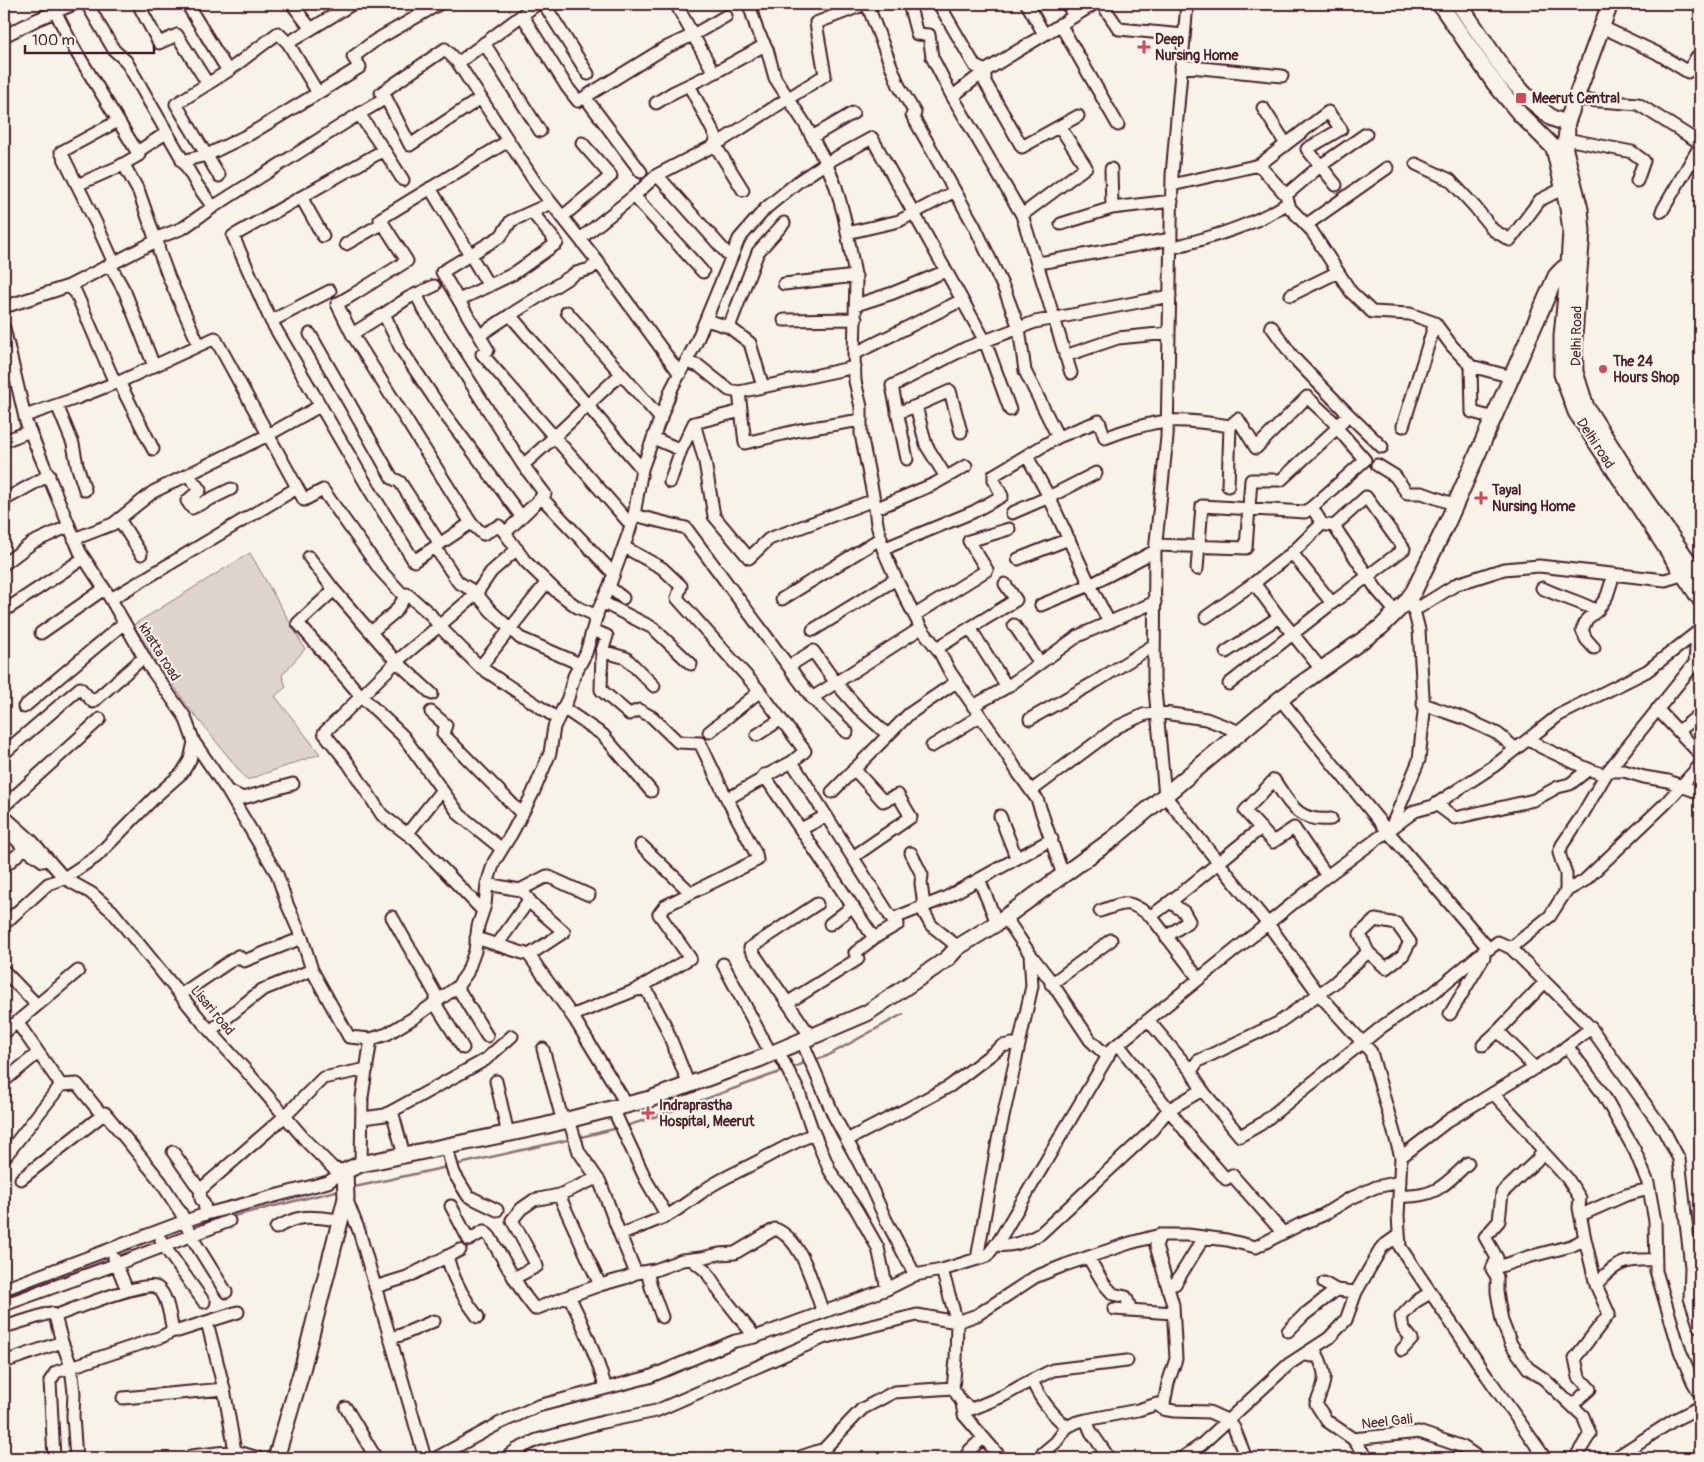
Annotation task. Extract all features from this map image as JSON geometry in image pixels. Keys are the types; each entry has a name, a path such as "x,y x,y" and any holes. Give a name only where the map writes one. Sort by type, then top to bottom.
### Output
{"main road":[{"name":"Delhi Road","path":"1440,4 1495,84 1520,114 1554,148 1568,208 1574,264"},
{"path":"1459,4 1508,76 1530,100 1552,118 1563,122 1566,138"},
{"path":"1566,138 1575,100 1610,4"},
{"path":"1540,133 1543,126 1552,118 1584,76"},
{"name":"Delhi Road","path":"1566,138 1580,209 1582,231 1574,264 1572,286 1575,372 1586,407 1638,489 1695,570"},
{"path":"276,1458 302,1370 340,1220 345,1187 361,1164 566,1121 650,1099 774,1053 867,1014 947,959 958,947 1001,920 1114,838 1280,699 1381,627 1414,591 1456,505 1556,276 1563,268 1574,264"},
{"path":"1549,291 1572,286"},
{"path":"1695,570 1700,599"}],"street":[{"path":"4,36 52,9 74,4"},
{"path":"87,4 114,50 126,62 182,160 213,208"},
{"path":"138,4 159,43 177,35 208,84"},
{"path":"187,4 228,71"},
{"path":"292,4 311,29"},
{"path":"288,43 352,4"},
{"path":"182,160 207,155 250,134 318,93 360,67 352,57 376,40 439,4"},
{"path":"458,63 537,4"},
{"path":"544,4 588,74"},
{"path":"676,4 714,73"},
{"path":"749,4 757,30 765,45 775,78 826,163 836,187 848,233 856,276 854,368 861,407 861,434 882,543 896,579 922,628 937,648 956,682 1037,799 1063,875"},
{"path":"580,240 657,175 715,145 825,75 816,24 866,4 899,86 915,113 912,116 975,227 1005,291 1018,328 1025,372 1058,437"},
{"path":"909,4 917,34 929,35 932,57 1022,215 1071,374"},
{"path":"939,4 975,66 986,71"},
{"path":"1027,4 1044,34"},
{"path":"1067,4 1074,16"},
{"path":"953,96 986,71 1094,4"},
{"path":"1102,4 1119,29 1184,35"},
{"path":"1187,4 1172,185 1167,421 1156,548 1154,679 1165,796 1268,924 1318,993 1371,1052 1401,1156 1399,1196 1400,1247 1545,1458"},
{"path":"52,9 139,156 124,165 77,185"},
{"path":"522,15 567,87 578,101 663,49 693,35 726,16"},
{"path":"1060,24 1118,125"},
{"path":"1602,27 1657,53 1688,72 1696,58 1700,60"},
{"path":"219,176 176,104 228,71 278,33 288,43 318,93"},
{"path":"484,43 540,131"},
{"path":"656,103 765,45"},
{"path":"480,98 410,146 386,98 381,93 445,50 458,63 537,185 598,262 680,374"},
{"path":"1181,66 1282,76"},
{"path":"986,71 985,82 1022,147 1078,116"},
{"path":"689,85 716,137 715,145 743,190"},
{"path":"585,97 641,172"},
{"path":"4,307 69,286 156,241 156,238 183,228 386,98"},
{"path":"1575,100 1638,104 1700,145 1662,210"},
{"path":"1264,108 1286,144"},
{"path":"1172,185 1259,165 1328,112 1341,129 1307,149 1336,185"},
{"path":"812,137 854,113"},
{"path":"359,114 403,180"},
{"path":"118,121 61,152 125,292 154,366"},
{"path":"1022,215 1086,167 1060,127"},
{"path":"137,152 166,133"},
{"path":"1036,262 1214,236 1269,215 1320,166 1366,134"},
{"path":"361,1164 362,1097 372,1039 400,1026 437,1001 457,986 467,973 475,951 487,884 494,862 533,793 550,753 554,727 568,698 574,676 586,652 597,616 633,520 642,469 653,438 672,388 706,320 739,239 766,208 826,163 872,138 985,341 1010,410"},
{"path":"1566,138 1632,152 1644,161 1637,181"},
{"path":"508,141 380,219 407,261 337,304 352,334 471,522 483,534 499,526 525,561 577,607 597,616"},
{"path":"562,217 611,176 582,143"},
{"path":"384,150 233,236 271,320 369,489 414,560 471,522"},
{"path":"1416,164 1450,180 1493,230 1510,240 1540,200 1564,188"},
{"path":"124,165 139,192 169,278 199,345"},
{"path":"1259,165 1287,199 1290,208 1306,225 1351,292 1372,312 1410,314 1435,323 1452,346 1471,366 1512,377"},
{"path":"1306,225 1387,168"},
{"path":"1111,169 1112,208"},
{"path":"657,175 731,258"},
{"path":"430,188 488,286"},
{"path":"848,233 899,221 955,191"},
{"path":"634,196 703,272"},
{"path":"301,197 323,236"},
{"path":"1061,224 1112,208 1172,201"},
{"path":"551,202 511,221 501,236 442,272 488,350 482,354 554,438 633,520 686,528 812,698 847,732"},
{"path":"459,300 513,274 557,243 532,212"},
{"path":"346,244 383,223"},
{"path":"729,327 758,252 784,223"},
{"path":"480,335 576,273 590,269 598,262"},
{"path":"856,305 893,293 946,271"},
{"path":"1291,294 1338,272"},
{"path":"784,284 856,276"},
{"path":"69,286 76,292 117,382 153,448"},
{"path":"352,334 416,294 434,286"},
{"path":"271,320 330,291"},
{"path":"416,294 523,465 545,494 505,533"},
{"path":"907,459 892,386 966,348 1035,322 1170,296"},
{"path":"854,354 962,300"},
{"path":"567,312 661,420"},
{"path":"384,314 401,349 444,413 518,512"},
{"path":"510,316 642,469"},
{"path":"784,320 856,319"},
{"path":"706,320 729,327 750,343 763,387"},
{"path":"1403,426 1435,323"},
{"path":"1271,326 1293,357 1382,447"},
{"name":"khatta road","path":"4,328 25,416 74,539 144,657 185,717 194,742 227,790 277,874 287,904 302,938 312,970 349,1037 372,1039"},
{"path":"1066,356 1118,338 1169,333"},
{"path":"310,334 392,478 400,482 458,582 476,594 520,638 580,664"},
{"path":"25,416 117,382 215,338 304,500 323,490 381,571 405,597"},
{"path":"686,362 699,366 729,390 739,392 854,368"},
{"path":"1471,366 1472,412 1494,418"},
{"path":"523,465 621,374"},
{"path":"898,413 950,391 961,432"},
{"path":"739,392 745,443 800,430 861,420"},
{"path":"1197,569 1202,506 1306,512 1365,460 1337,427 1307,397 1256,448 1238,419 1230,426 1228,486"},
{"path":"57,405 72,444 85,490"},
{"path":"74,539 113,524 153,492 189,476 320,406"},
{"path":"916,406 926,446 946,477"},
{"path":"670,482 681,450 694,423 741,411"},
{"path":"1041,605 1090,584 1156,548 1246,548 1251,480 1281,480 1337,427 1348,414"},
{"path":"782,599 882,543 973,512 1002,496 994,480 994,475 1058,437 1099,421 1105,438 1167,421 1204,422 1230,426"},
{"path":"694,423 704,462 714,516 749,558 769,539 874,504 946,477 966,466"},
{"path":"4,442 30,431"},
{"path":"653,438 681,450"},
{"path":"1027,456 1049,497 1109,622"},
{"path":"1376,466 1395,476 1407,493 1422,494 1456,505"},
{"path":"1012,513 1096,474"},
{"path":"4,500 49,475"},
{"path":"189,476 200,490 187,501 192,508 231,489"},
{"path":"41,632 298,488"},
{"path":"541,497 614,574"},
{"path":"1229,684 1404,549 1366,497 1334,526"},
{"path":"1312,507 1322,524"},
{"path":"119,519 141,554"},
{"path":"1322,524 1334,526 1377,590 1414,610 1419,630 1423,704 1419,760 1391,830"},
{"path":"1206,617 1292,553 1322,524"},
{"path":"4,564 32,543 69,526"},
{"path":"915,615 987,570 969,541 1009,529"},
{"path":"1018,559 1069,539"},
{"path":"624,547 662,568 681,586 678,598 759,692 804,751 792,762 764,775 766,777 727,799"},
{"path":"483,911 407,834 382,815 348,763 324,733 397,661 476,594 491,572 517,549"},
{"path":"1292,553 1332,603"},
{"path":"309,557 334,590 397,661 432,694"},
{"path":"4,610 84,558"},
{"path":"1403,604 1420,607 1457,584 1504,569 1539,566 1665,580 1695,570"},
{"path":"1594,648 1586,639 1582,630 1587,619 1597,611 1607,596 1614,574"},
{"path":"812,630 896,579"},
{"path":"480,667 548,582"},
{"path":"1254,583 1321,669"},
{"path":"937,648 1016,600 1005,584"},
{"path":"609,587 623,598"},
{"path":"1542,588 1558,596 1583,603 1597,611"},
{"path":"334,590 298,623 361,696 403,736 460,815 502,849"},
{"path":"371,632 395,612 407,594 430,614 439,626 480,667 558,720"},
{"path":"602,602 653,628 691,664"},
{"path":"932,746 1007,687 1078,636 1155,602"},
{"path":"1226,652 1279,617"},
{"path":"24,707 124,623"},
{"path":"1014,625 1040,663"},
{"path":"812,698 922,628"},
{"path":"970,628 1007,687"},
{"path":"575,1020 576,1014 636,990 690,958 659,914 665,906 757,860 756,854 700,743 678,742 652,716 639,710 629,714 601,690 602,651 607,636 593,630"},
{"path":"1566,891 1566,874 1559,853 1562,845 1581,817 1606,773 1694,663 1699,631"},
{"path":"436,1458 500,1423 538,1406 649,1376 735,1342 755,1337 887,1289 915,1275 942,1270 987,1256 1112,1050 1118,1044 1327,876 1416,812 1436,804 1494,766 1559,715 1647,671 1699,631"},
{"path":"1030,719 1097,681 1154,645"},
{"path":"602,651 626,658 654,686"},
{"path":"789,666 814,651 836,683 858,708 888,735"},
{"path":"4,753 80,688 94,702 144,657"},
{"path":"832,792 909,714 956,682"},
{"path":"709,732 759,692"},
{"path":"1280,699 1489,949"},
{"path":"1423,704 1466,719 1498,734 1516,749"},
{"path":"563,708 603,735 651,791"},
{"path":"1657,709 1679,731 1691,747 1700,754"},
{"path":"431,712 446,725 443,734 522,814"},
{"path":"1031,791 1117,727 1143,715 1157,712 1206,719 1240,732"},
{"path":"1679,731 1700,714"},
{"path":"4,806 100,720"},
{"path":"758,735 780,720"},
{"path":"1530,739 1541,747 1589,769 1606,773 1624,770 1644,777 1668,781 1700,793"},
{"path":"4,924 60,874 96,857 156,796 182,773 190,760 194,742"},
{"path":"787,1003 858,959 855,953 874,938 898,924 892,919 792,762"},
{"path":"1511,948 1550,916 1566,891 1584,881 1666,803 1700,765"},
{"path":"1436,804 1456,818 1514,805 1534,800 1558,787 1570,784 1589,769"},
{"path":"853,857 911,817 898,795 883,801 854,770"},
{"path":"766,777 874,938"},
{"path":"1302,816 1294,828 1274,842 1245,811 1274,780 1302,816 1320,820 1331,819"},
{"path":"227,790 243,798 293,784"},
{"path":"407,834 442,790"},
{"name":"Lisari road","path":"4,816 28,845"},
{"path":"801,829 826,816"},
{"path":"1000,816 1016,858"},
{"name":"Lisari road","path":"4,827 28,845 60,874 91,893 112,911 210,1031 307,1142 333,1168 345,1187"},
{"path":"1151,916 1261,828"},
{"path":"1294,828 1327,876"},
{"path":"892,919 945,898 1052,839"},
{"path":"4,867 28,845"},
{"path":"641,845 692,893"},
{"path":"911,853 922,875 922,907 931,925 958,947"},
{"path":"520,890 547,876 589,895"},
{"path":"979,879 1001,920 1030,954 1090,1040 1108,1057"},
{"path":"487,884 520,890 534,906 564,932 529,955"},
{"path":"497,945 529,900"},
{"path":"1100,911 1125,902 1137,906 1151,916 1199,979"},
{"path":"1166,937 1189,921 1184,912 1170,902"},
{"path":"817,904 750,948 787,1003 806,1039 834,1116 915,1275"},
{"path":"830,924 852,906"},
{"path":"392,918 463,1048"},
{"path":"1374,920 1397,924 1410,942 1403,956 1386,968 1368,952 1360,934 1374,920"},
{"path":"180,995 238,956 244,961 302,938"},
{"path":"476,938 529,955 575,1020 620,1107 646,1180 667,1216"},
{"path":"1052,984 1111,940"},
{"path":"1148,1020 1191,1071 1202,1090 1240,1136 1261,1124 1362,1042 1432,994 1484,951 1498,942 1511,948 1590,1028 1664,1129 1679,1159 1690,1267 1690,1298 1700,1328"},
{"path":"1450,1014 1489,949"},
{"path":"1191,1071 1198,1061 1278,1023 1333,984 1368,952"},
{"path":"976,1259 998,1140 1032,986 1030,954"},
{"path":"723,964 774,1053 799,1092 830,1171 856,1209 878,1248 887,1289"},
{"path":"210,1031 262,990 312,970"},
{"path":"4,971 37,1006"},
{"path":"4,1033 78,971"},
{"path":"1483,1045 1544,982"},
{"path":"457,986 487,1036"},
{"path":"636,990 646,989 665,1025 689,1085"},
{"path":"17,1022 61,1085"},
{"path":"1401,1156 1449,1120 1535,1068 1590,1028"},
{"path":"1498,1031 1535,1068"},
{"path":"363,1118 385,1115 485,1060 512,1036"},
{"path":"847,1140 950,1086 1002,1046 1019,1044"},
{"path":"1118,1044 1196,1146 1226,1179 1232,1175 1283,1233"},
{"path":"1567,1046 1603,1094 1635,1152 1649,1189 1655,1221 1656,1260 1660,1284 1680,1351 1700,1394"},
{"path":"544,1049 566,1121 579,1152 598,1178 620,1235 651,1287 662,1317"},
{"path":"4,1081 38,1053"},
{"path":"200,1190 285,1116 323,1078 366,1069"},
{"path":"496,1081 508,1134"},
{"path":"4,1158 61,1085 77,1084 102,1115"},
{"path":"995,1245 1006,1247 1027,1241 1040,1234 1152,1130 1168,1110 1202,1090"},
{"path":"1493,1093 1530,1133 1543,1152 1567,1178 1580,1198 1580,1215 1596,1285 1609,1314 1575,1358 1579,1377 1590,1389 1572,1405"},
{"path":"392,1111 404,1155"},
{"path":"21,1179 105,1113 161,1182 185,1221 191,1236 226,1292"},
{"path":"620,1235 667,1216 691,1202 710,1187 742,1169 782,1147 814,1134"},
{"path":"446,1146 454,1173 468,1196 497,1210"},
{"path":"173,1152 200,1190 200,1199 204,1204 206,1214"},
{"path":"1492,1270 1497,1258 1485,1237 1499,1221 1502,1193 1543,1152"},
{"path":"1399,1196 1420,1195 1444,1186 1468,1163"},
{"path":"514,1278 537,1266 512,1220 521,1209 534,1200 559,1195 598,1178"},
{"path":"4,1289 206,1214 328,1182 345,1187 425,1458"},
{"path":"506,1458 516,1450 537,1440 604,1422 656,1411 823,1338 917,1315 957,1322 977,1315 1035,1277 1088,1257 1160,1235 1204,1237 1256,1247 1323,1215 1349,1199 1376,1187 1400,1182"},
{"path":"1580,1215 1626,1195 1649,1189"},
{"path":"559,1195 600,1285"},
{"path":"451,1206 469,1240 484,1231 490,1237 524,1296 535,1309 600,1285 655,1270 682,1260 735,1253 775,1229 780,1231 799,1250 823,1312"},
{"path":"276,1228 287,1221 308,1216 340,1220"},
{"path":"4,1305 117,1264 229,1220"},
{"path":"157,1232 164,1246 204,1302"},
{"path":"1160,1235 1156,1246 1173,1305 1176,1359 1168,1383 1163,1408"},
{"path":"1182,1458 1201,1445 1289,1364 1329,1338 1346,1320 1356,1292 1382,1247 1399,1235"},
{"path":"1174,1284 1204,1237"},
{"path":"1492,1270 1528,1256 1571,1246 1586,1239"},
{"path":"111,1249 127,1290"},
{"path":"375,1287 407,1277 460,1250"},
{"path":"447,1256 450,1269 463,1298 478,1317"},
{"path":"1088,1257 1104,1284 1113,1294 1126,1297 1131,1310"},
{"path":"692,1259 706,1271 755,1337"},
{"path":"1596,1285 1605,1274 1624,1261 1638,1259 1656,1260"},
{"path":"942,1270 957,1322 956,1359 952,1388 962,1403 964,1415 1001,1458"},
{"path":"1492,1270 1497,1277 1497,1292 1502,1321 1511,1344 1528,1368 1544,1379 1582,1416 1590,1434 1577,1455 1578,1458"},
{"path":"1324,1283 1336,1290 1356,1292"},
{"path":"55,1316 127,1290 152,1285 158,1288 163,1295 173,1331"},
{"path":"1288,1331 1304,1315 1336,1290"},
{"path":"1402,1350 1412,1340 1403,1328 1401,1317 1416,1302 1430,1293"},
{"path":"569,1296 597,1358 606,1388"},
{"path":"1114,1309 1173,1313"},
{"path":"54,1458 50,1381 56,1372 161,1337 173,1331 238,1312"},
{"path":"4,1328 50,1313 55,1316 70,1366 74,1393 73,1416 76,1458"},
{"path":"390,1338 434,1321"},
{"path":"207,1322 224,1389 235,1451"},
{"path":"4,1362 62,1342"},
{"name":"Neel Gali","path":"1304,1355 1312,1356 1316,1352 1323,1367 1323,1388 1316,1404 1327,1421 1354,1439 1419,1432 1463,1448 1479,1458"},
{"path":"962,1403 972,1409 1003,1396 1053,1370 1126,1361"},
{"path":"1032,1380 1037,1392 1055,1417 1067,1427"},
{"path":"797,1458 821,1455 824,1449 862,1409 894,1392 952,1388"},
{"path":"123,1398 224,1389"},
{"path":"1041,1458 1043,1453 1056,1442 1067,1427 1077,1422 1138,1410 1157,1404 1174,1411 1209,1412 1229,1420 1246,1458"},
{"path":"346,1408 376,1458"},
{"path":"1615,1458 1674,1420 1700,1408"},
{"path":"1086,1420 1091,1432 1109,1458"},
{"path":"965,1458 983,1438"},
{"path":"1354,1439 1367,1458"},
{"path":"191,1456 235,1451 258,1458"}],"shaded area":[{"path":"250,553 305,649 282,675 286,687 275,696 320,754 247,780 186,704 133,625"}],"waterway":[{"path":"814,1060 827,1056 903,1014"},
{"path":"791,1068 807,1062"},
{"path":"626,1126 783,1071"},
{"path":"577,1138 618,1128"},
{"path":"455,1165 572,1139"},
{"path":"350,1188 447,1167"},
{"path":"229,1217 340,1190"},
{"path":"118,1256 151,1245"},
{"path":"4,1297 111,1259"}],"place":[{"name":"Deep Nursing Home","path":"1144,47"},
{"name":"Meerut Central","path":"1521,98"},
{"name":"The 24 Hours Shop","path":"1603,369"},
{"name":"Tayal Nursing Home","path":"1481,498"},
{"name":"Indraprastha Hospital, Meerut","path":"648,1113"}]}
